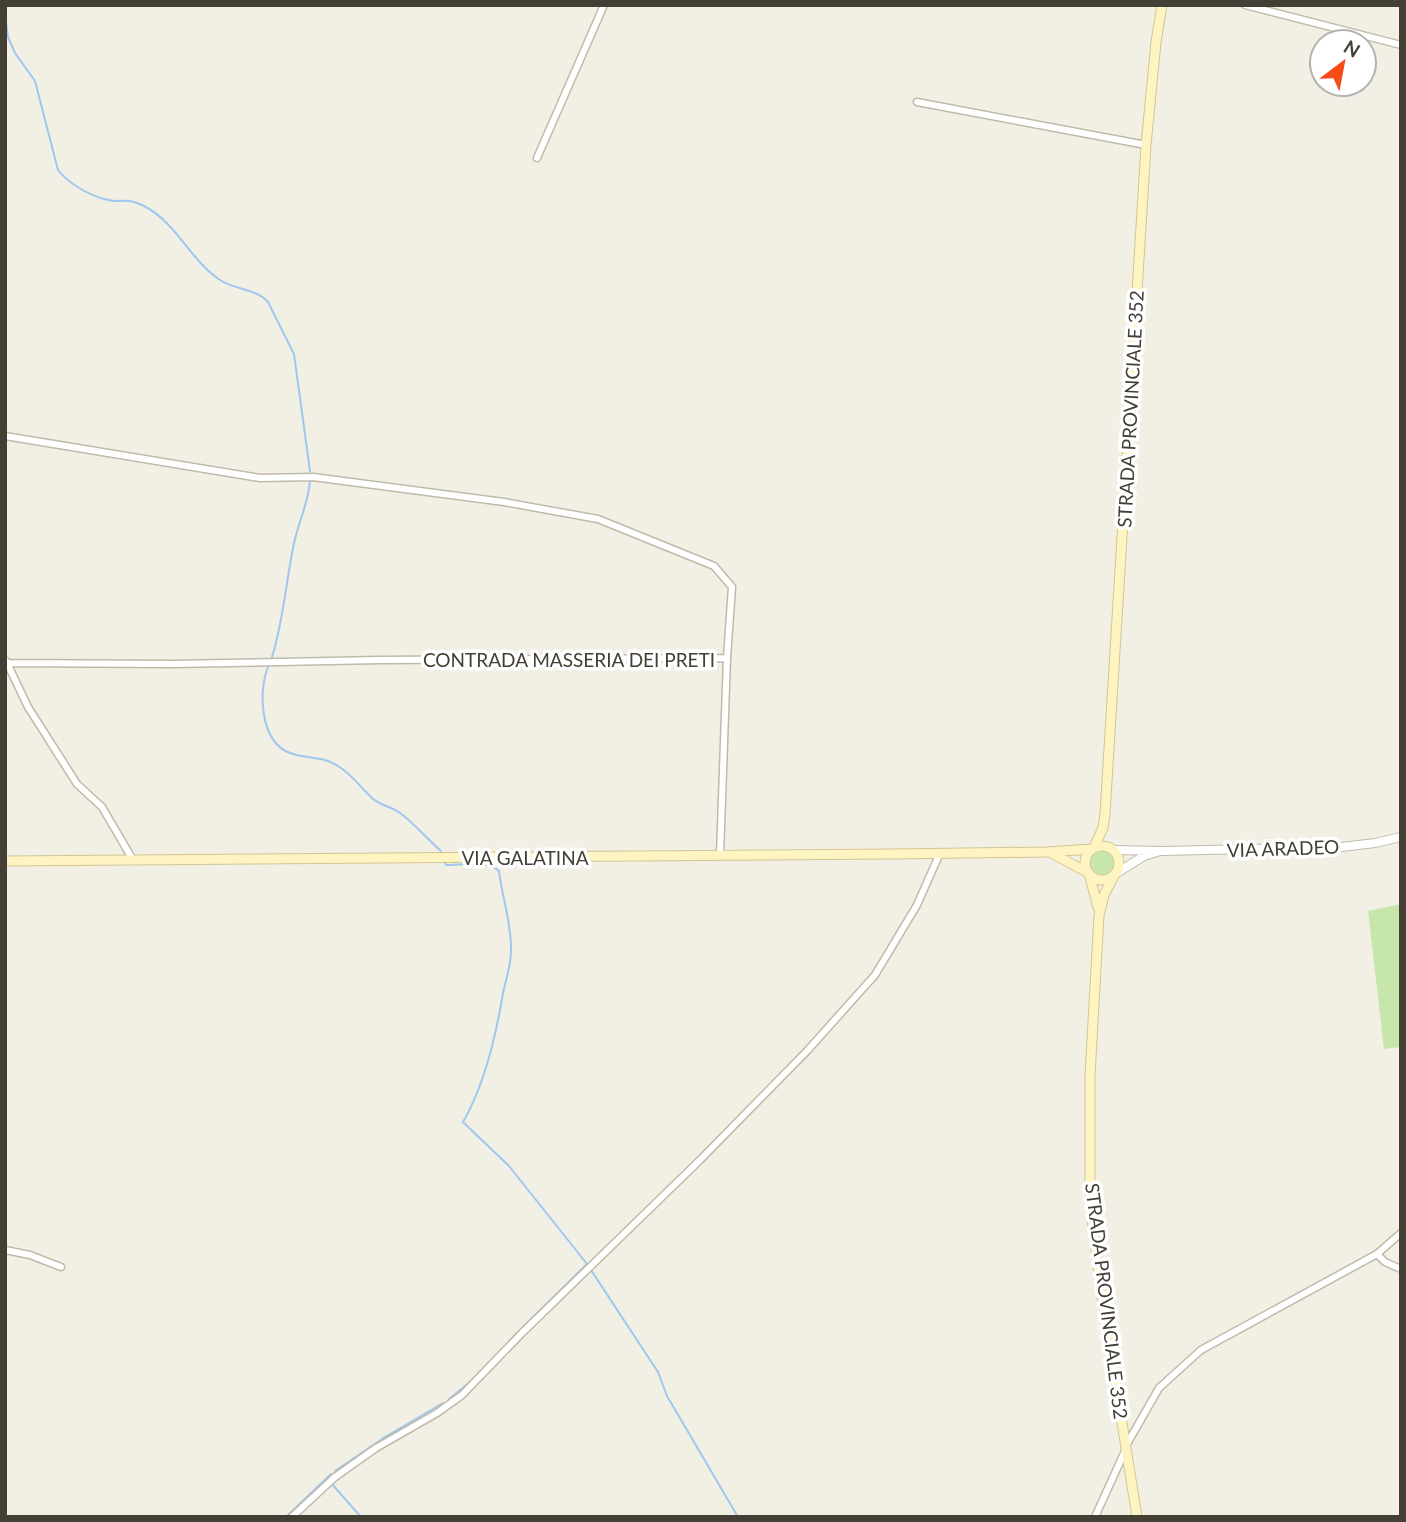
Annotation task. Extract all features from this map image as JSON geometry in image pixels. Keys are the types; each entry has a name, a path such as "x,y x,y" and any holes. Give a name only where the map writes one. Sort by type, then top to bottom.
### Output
{"main road":[{"name":"STRADA PROVINCIALE 352","path":"1093,849 1103,828 1105,814 1146,145 1153,65 1162,5"},
{"name":"STRADA PROVINCIALE 352","path":"1105,814 1113,849"},
{"path":"1101,846 1113,849 1119,862 1115,874 1102,880 1089,873 1086,860 1093,849 1101,846"},
{"name":"VIA GALATINA","path":"5,861 1046,852 1093,849"},
{"name":"VIA GALATINA","path":"1046,852 1089,873"},
{"name":"STRADA PROVINCIALE 352","path":"1089,873 1099,916"},
{"name":"STRADA PROVINCIALE 352","path":"1115,874 1104,895 1099,916 1090,1074 1090,1202 1101,1291 1137,1517"}],"street":[{"path":"537,158 604,5"},
{"path":"1245,5 1401,45"},
{"path":"917,102 1146,145"},
{"name":"CONTRADA MASSERIA DEI PRETI","path":"5,436 260,478 313,477 504,502 598,519 714,566 732,587 727,658 173,664 6,661"},
{"path":"720,855 727,658"},
{"path":"6,661 35,718 77,784 102,807 133,860"},
{"name":"VIA ARADEO","path":"1113,849 1164,851 1342,847 1401,837"},
{"name":"VIA ARADEO","path":"1115,874 1144,856 1164,851"},
{"path":"292,1517 335,1477 462,1395 807,1051 875,975 917,905 940,853"},
{"path":"1096,1517 1126,1448 1159,1388 1201,1350 1377,1254 1401,1233"},
{"path":"5,1250 61,1266"},
{"path":"1377,1254 1385,1262 1401,1269"}],"green space":[{"path":"1102,849 1112,853 1116,863 1112,873 1102,877 1092,873 1088,863 1092,853"},
{"path":"1401,904 1401,1047 1384,1049 1368,911"}],"waterway":[{"path":"5,15 8,37 15,53 35,81 58,170 74,185 94,196 133,202 156,213 209,272 232,286 258,294 268,302 294,354 310,471"},
{"path":"272,657 295,539 310,480"},
{"path":"268,667 263,689 264,715 267,728 280,747 290,753 322,759 341,768 375,800 405,817 442,855"},
{"path":"444,860 446,865 481,864 499,871 511,941 511,957 493,1043 478,1092 463,1122 509,1166 587,1264 658,1372 667,1396 738,1517"},
{"path":"522,1328 586,1265"},
{"path":"489,1363 516,1334"},
{"path":"469,1392 506,1354"},
{"path":"449,1399 470,1382"},
{"path":"335,1471 385,1437 443,1403"},
{"path":"286,1517 331,1474"},
{"path":"331,1483 361,1517"}]}
